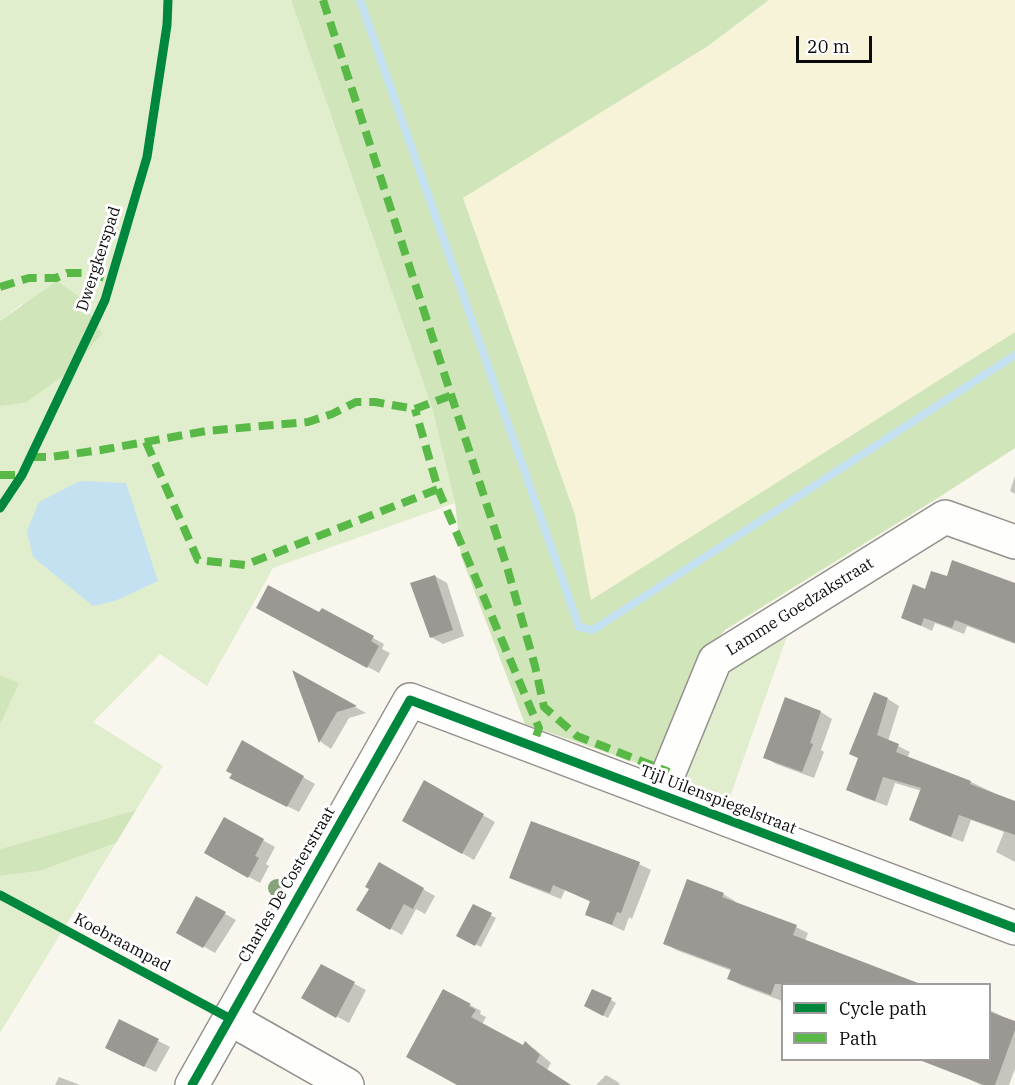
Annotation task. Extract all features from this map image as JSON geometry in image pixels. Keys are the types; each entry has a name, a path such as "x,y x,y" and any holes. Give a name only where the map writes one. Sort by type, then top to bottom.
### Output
{"street":[{"name":"Lamme Goedzakstraat","path":"660,794 715,660 945,517 1015,542"},
{"name":"Tijl Uilenspiegelstraat","path":"410,700 1015,928"},
{"name":"Charles De Costerstraat","path":"192,1085 410,700"},
{"path":"229,1018 347,1085"}],"shaded area":[{"path":"769,0 1015,0 1015,332 591,601 575,515 463,198 708,46"}],"green space":[{"path":"0,0 291,0 432,408 455,503 273,568 207,686 160,654 93,722 163,766 136,810 0,849 0,725 18,683 0,675 0,406 25,403 22,304 0,321"},
{"path":"291,0 769,0 708,46 463,198 575,515 591,600 1015,332 1015,448 725,630 693,668 657,770 525,724 461,556 455,503 432,408"},
{"path":"57,281 78,296 102,333 73,369 25,403 0,406 0,321"},
{"path":"789,631 727,805 682,789 726,667"},
{"path":"0,675 19,683 0,725"},
{"path":"136,810 116,843 40,871 0,876 0,849"},
{"path":"116,843 0,1033 0,876 40,871"}],"water":[{"path":"80,481 126,483 158,581 115,601 93,606 33,557 27,531 39,502"}],"building":[{"path":"952,560 1015,583 1015,643 955,620 952,628 924,618 921,626 901,618 913,584 925,589 931,571 947,576"},
{"path":"435,575 453,630 430,638 410,583"},
{"path":"268,585 319,612 322,608 374,636 371,641 379,646 367,668 256,608"},
{"path":"292,670 357,706 337,712 319,743"},
{"path":"874,692 888,698 877,735 899,744 896,752 1015,801 1015,835 959,815 951,837 909,820 921,788 883,777 875,801 846,790 858,758 849,754"},
{"path":"785,697 821,711 810,743 813,744 802,772 763,758"},
{"path":"242,740 304,776 287,807 229,778 232,774 226,771"},
{"path":"424,780 484,814 462,854 402,821"},
{"path":"224,817 264,839 255,856 259,858 248,878 204,853"},
{"path":"531,821 640,862 621,913 617,912 612,925 585,915 590,901 553,885 550,893 509,878"},
{"path":"379,862 424,888 413,909 404,904 390,930 356,910 369,889 365,887"},
{"path":"687,879 724,893 722,897 797,925 793,935 918,983 781,983 775,984 771,995 727,979 731,969 663,944"},
{"path":"196,896 226,912 203,948 176,933"},
{"path":"473,904 492,913 475,946 456,936"},
{"path":"321,964 355,982 336,1018 301,998"},
{"path":"443,989 471,1004 469,1006 476,1010 471,1017 523,1045 525,1041 540,1055 536,1062 571,1085 457,1085 406,1057"},
{"path":"592,989 612,998 603,1016 584,1006"},
{"path":"991,1012 1015,1021 1015,1030 995,1085 984,1085 922,1061 991,1061"},
{"path":"119,1019 159,1039 144,1067 105,1048"}],"waterway":[{"path":"360,0 579,627 593,630 1015,355"}],"marked path":[{"path":"323,0 507,567 544,707 577,736 669,772"},
{"path":"0,287 29,278 56,278 67,273 90,273 111,280"},
{"path":"31,457 51,457 101,450 206,431 308,422 332,414 356,402 375,402 415,409 452,395"},
{"path":"146,442 198,560 245,565 438,489 415,409"},
{"path":"0,475 22,475"},
{"path":"438,489 539,728 533,746"}],"cycle path":[{"name":"Dwergkerspad","path":"0,508 22,475 105,300 147,157 167,25 168,0"},
{"path":"192,1085 410,700 1015,928"},
{"name":"Koebraampad","path":"0,895 229,1018"}]}
